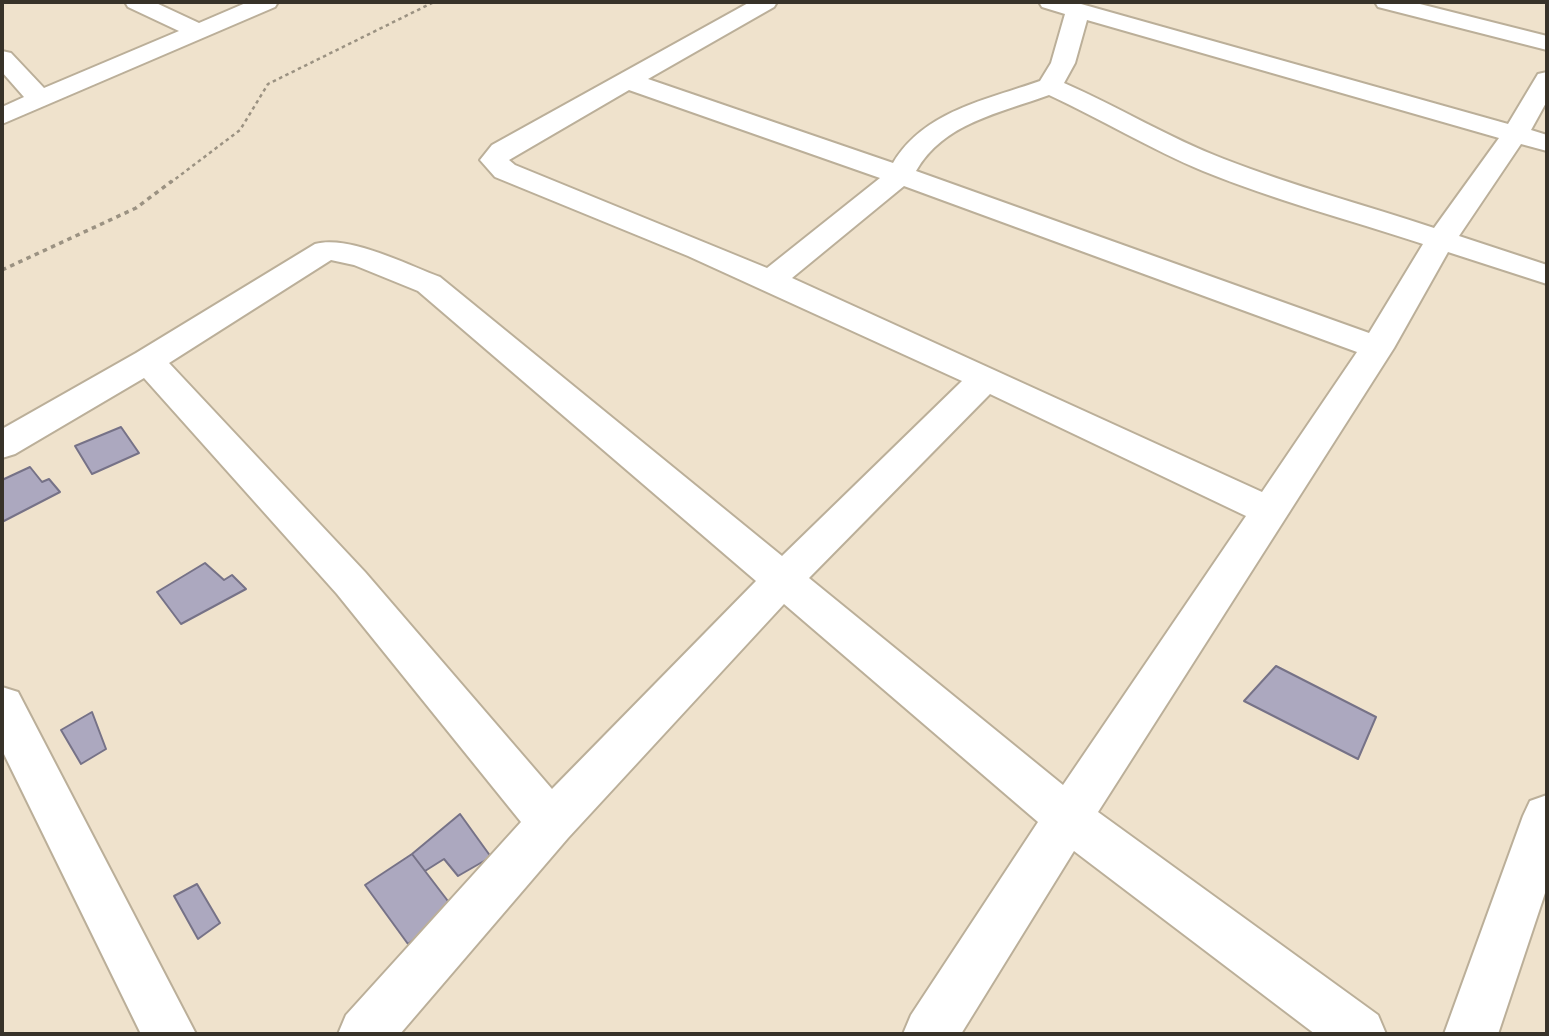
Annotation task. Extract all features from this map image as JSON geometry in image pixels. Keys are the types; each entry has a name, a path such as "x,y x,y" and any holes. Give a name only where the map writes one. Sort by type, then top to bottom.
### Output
{"street":[{"path":"136,2 197,31"},
{"path":"2,116 267,2"},
{"path":"766,2 502,151 494,160 505,171 620,215 771,280 1269,510"},
{"path":"1050,2 1531,139"},
{"path":"1114,20 1134,2"},
{"path":"1386,2 1420,6 1547,43"},
{"path":"771,280 899,176 916,147 949,122 1050,86 1063,63 1078,10"},
{"path":"2,58 41,100"},
{"path":"930,1034 1068,818 1377,348 1440,241 1531,139 1547,79"},
{"path":"626,80 1377,348"},
{"path":"1050,86 1107,113 1146,136 1216,166 1547,275"},
{"path":"2,445 149,361 326,250 363,258 429,284 1068,818 1359,1034"},
{"path":"149,361 351,583 551,823"},
{"path":"365,1034 551,823 782,580 984,380"},
{"path":"2,705 169,1034"},
{"path":"1471,1034 1547,816"}],"path":[{"path":"2,270 136,208 240,130 268,84 434,2"}],"building":[{"path":"121,427 139,453 92,474 75,446"},
{"path":"30,467 42,482 49,479 60,492 2,522 2,480"},
{"path":"205,563 224,580 232,575 246,589 181,624 157,592"},
{"path":"1276,666 1376,717 1358,759 1244,701"},
{"path":"92,712 106,749 81,764 61,730"},
{"path":"460,814 491,857 458,876 444,859 425,871 412,854"},
{"path":"412,854 454,909 408,944 365,885"},
{"path":"197,884 220,923 198,939 174,896"}]}
